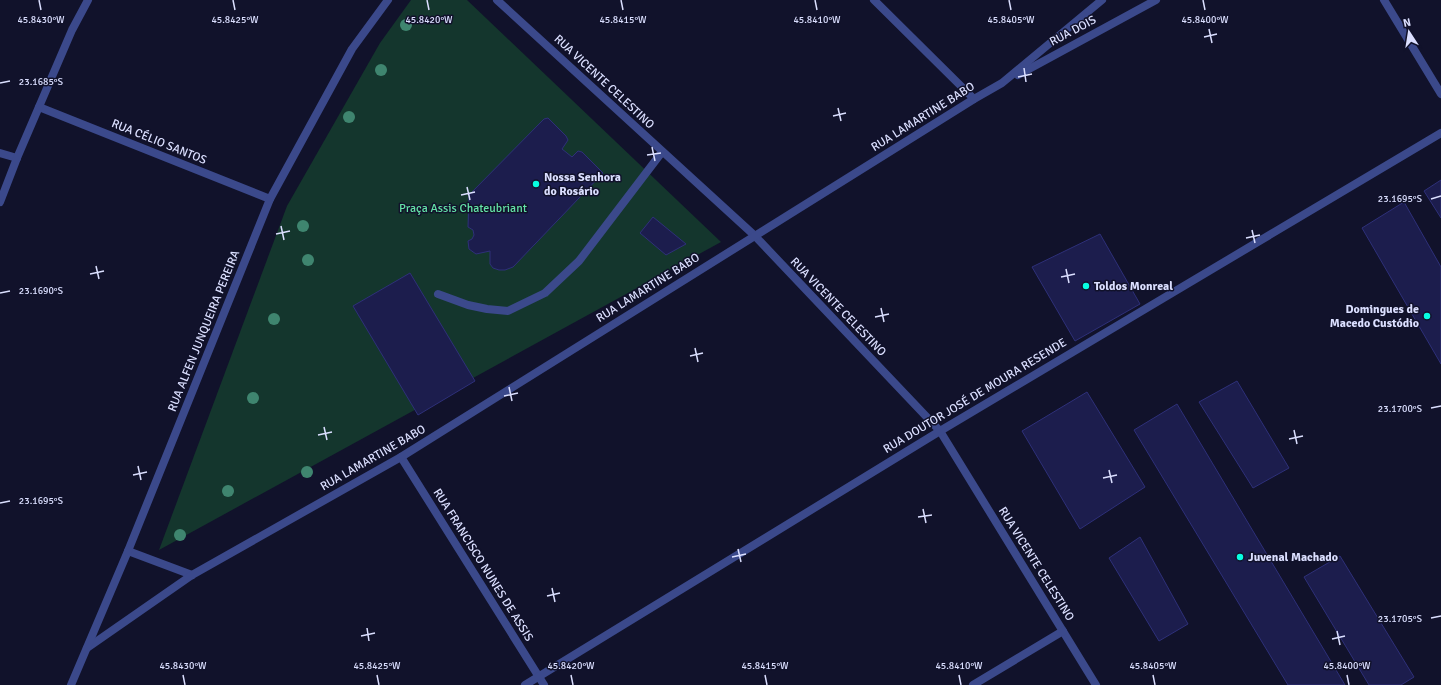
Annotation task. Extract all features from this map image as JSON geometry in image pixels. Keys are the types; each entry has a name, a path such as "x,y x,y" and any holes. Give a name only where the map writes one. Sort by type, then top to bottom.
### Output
{"street":[{"path":"0,202 17,158 72,30 88,0"},
{"name":"RUA ALFEN JUNQUEIRA PEREIRA","path":"71,685 128,551 270,199 352,49 388,0"},
{"name":"RUA VICENTE CELESTINO","path":"497,0 754,236 940,431 1096,685"},
{"path":"874,0 974,99"},
{"name":"RUA LAMARTINE BABO","path":"87,648 192,575 401,457 974,99 1002,84 1102,0"},
{"name":"RUA DOIS","path":"1002,84 1156,0"},
{"path":"1384,0 1441,94"},
{"name":"RUA CÉLIO SANTOS","path":"39,107 270,199"},
{"name":"RUA DOUTOR JOSÉ DE MOURA RESENDE","path":"525,685 940,431 1441,133"},
{"path":"438,294 468,305 486,309 508,311 545,293 579,261 662,152"},
{"path":"0,153 17,158"},
{"name":"RUA FRANCISCO NUNES DE ASSIS","path":"401,457 544,685"},
{"path":"128,551 192,575"},
{"path":"973,685 1063,631"}],"green space":[{"name":"Praça Assis Chateubriant","path":"411,0 467,0 721,242 159,550 287,206 380,43"}],"building":[{"name":"Nossa Senhora do Rosário","path":"548,118 566,136 568,140 562,149 572,157 578,151 582,152 603,173 513,267 505,270 493,268 490,264 490,251 476,254 469,249 468,241 472,239 474,235 473,230 468,227 469,195 544,119"},
{"path":"1441,180 1441,218 1424,191"},
{"name":"Domingues de Macedo Custódio","path":"1404,202 1441,267 1441,364 1362,228"},
{"path":"653,217 686,244 666,255 640,233"},
{"name":"Toldos Monreal","path":"1100,234 1140,304 1075,341 1032,267"},
{"path":"410,273 475,381 418,415 353,306"},
{"path":"1237,381 1289,468 1253,488 1199,402"},
{"path":"1087,392 1145,487 1080,529 1022,431"},
{"name":"Juvenal Machado","path":"1177,404 1345,685 1288,685 1134,430"},
{"path":"1140,537 1188,624 1159,641 1109,558"},
{"path":"1340,556 1414,677 1401,685 1369,685 1304,577"}],"place":[{"name":"Nossa Senhora do Rosário","path":"536,184"},
{"name":"Toldos Monreal","path":"1086,286"},
{"name":"Domingues de Macedo Custódio","path":"1427,316"},
{"name":"Juvenal Machado","path":"1240,557"}]}
